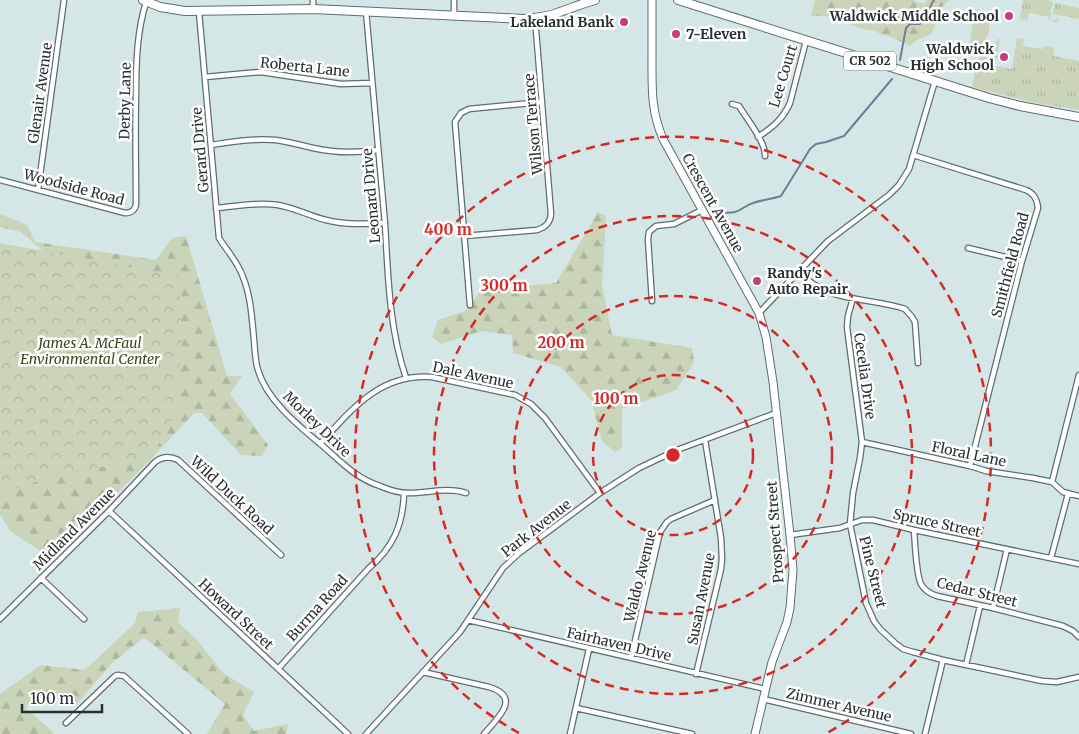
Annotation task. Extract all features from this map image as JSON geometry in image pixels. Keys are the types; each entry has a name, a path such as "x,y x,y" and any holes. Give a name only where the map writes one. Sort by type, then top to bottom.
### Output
{"main road":[{"path":"145,1 172,10 199,12 313,9 524,19 559,13 582,3 595,0"},
{"name":"Crescent Avenue","path":"652,0 652,92 655,116 663,140 759,314 766,337 776,413"},
{"name":"CR 502","path":"678,0 1020,106 1079,117"},
{"name":"Prospect Street","path":"755,734 772,662 787,622 790,608 792,570 790,535 776,413"}],"street":[{"name":"Glenair Avenue","path":"38,190 64,0"},
{"path":"313,0 313,9"},
{"path":"454,0 454,16"},
{"name":"Derby Lane","path":"136,203 135,129 138,42 145,1"},
{"name":"Leonard Drive","path":"366,11 388,284 394,335 406,378"},
{"name":"Gerard Drive","path":"199,12 219,238 239,267 244,279"},
{"name":"Wilson Terrace","path":"464,236 538,230 546,226 550,219 535,18"},
{"name":"Lee Court","path":"758,137 774,126 786,111 790,103 806,41"},
{"name":"Roberta Lane","path":"205,77 261,72 341,84 372,83"},
{"path":"759,314 828,241 893,191 904,177 909,169 935,81"},
{"path":"470,306 455,122 461,113 469,109 542,102"},
{"path":"732,104 739,106 765,150 765,156"},
{"path":"211,145 243,140 273,140 340,152 378,150"},
{"name":"Smithfield Road","path":"913,155 1026,190 1033,194 1038,208 1022,261 970,466"},
{"name":"Woodside Road","path":"0,180 125,213 132,211 136,203"},
{"path":"216,208 264,204 276,205 286,206 338,223 384,223"},
{"path":"652,301 648,239 650,232 656,226 674,224 702,210"},
{"path":"968,248 1022,261"},
{"path":"799,271 809,282 824,291 899,307 909,312 914,322 918,363"},
{"name":"Morley Drive","path":"244,279 251,311 256,360 261,379 277,403 293,419 346,468 380,486 404,493 450,491 466,493"},
{"name":"Cecelia Drive","path":"853,298 847,327 860,428"},
{"path":"1052,482 1079,375"},
{"name":"Dale Avenue","path":"320,444 368,395 385,385 406,378 432,377 515,394 531,404 545,418 600,493"},
{"name":"Park Avenue","path":"366,734 460,632 510,560 600,493 633,472 677,450 776,413"},
{"name":"Pine Street","path":"860,428 862,442 853,492 850,524 866,603 874,621 886,636 903,648 913,652 966,665 1042,681 1057,682 1079,677"},
{"name":"Susan Avenue","path":"696,674 722,559 721,538 704,440"},
{"name":"Floral Lane","path":"862,442 986,471 1052,482 1068,494"},
{"name":"Midland Avenue","path":"0,620 155,462 166,457"},
{"name":"Wild Duck Road","path":"166,457 178,460 280,555"},
{"name":"Burma Road","path":"278,669 368,569 383,555 396,534 402,515 404,493"},
{"path":"1051,558 1068,494 1079,496"},
{"name":"Waldo Avenue","path":"631,658 660,532 671,519 715,500"},
{"name":"Howard Street","path":"109,510 348,734"},
{"name":"Spruce Street","path":"790,535 828,531 862,520 873,520 1079,564"},
{"name":"Cedar Street","path":"914,530 919,577 927,591 937,596 1063,626 1073,631 1079,637"},
{"path":"993,608 1007,549"},
{"path":"41,578 84,619"},
{"path":"966,665 980,606"},
{"name":"Fairhaven Drive","path":"468,620 765,689"},
{"path":"570,734 589,648"},
{"path":"925,734 943,660"},
{"path":"424,672 489,687 499,690 504,695 506,700 503,712 484,734"},
{"path":"66,723 104,685 118,674 124,676 188,734"},
{"name":"Zimmer Avenue","path":"762,699 911,734"},
{"path":"576,708 692,734"}],"green space":[{"path":"815,0 914,0 924,4 927,0 949,0 938,11 931,34 917,40 910,46 875,31 863,29 829,16 811,16"},
{"path":"1023,0 1048,0 1053,3 1050,20 1049,17 1029,13 1027,20 1020,19"},
{"path":"1055,3 1079,8 1079,19 1059,15 1058,22 1052,21 1057,20 1058,15 1053,14"},
{"path":"979,17 987,19 989,34 981,46 973,51 969,49 973,22"},
{"path":"1017,38 1024,39 1023,46 1043,49 1044,46 1054,48 1053,56 1079,61 1079,110 1031,102 972,86 977,61 998,39 1000,39 995,66 1012,69"},
{"path":"598,212 606,216 602,285 612,335 692,348 694,362 676,390 622,409 622,448 615,452 602,441 591,400 561,367 513,353 512,335 481,331 441,344 432,337 438,320 465,311 481,290 556,283"},
{"name":"James A. McFaul Environmental Center","path":"0,214 27,225 35,242 156,260 172,238 186,236 227,376 242,376 230,394 268,445 262,456 241,455 202,413 194,413 53,559 10,531 0,514 0,313 58,264 21,232 0,227"},
{"name":"James A. McFaul Environmental Center","path":"0,243 179,276 182,340 175,413 151,459 65,473 0,493"},
{"path":"180,608 178,622 197,640 223,673 254,692 243,715 254,731 288,724 286,734 207,734 225,704 144,637 110,665 76,705 46,693 25,708 52,731 53,734 0,734 0,694 41,665 85,670 135,623 138,612"}],"waterway":[{"path":"900,60 906,28 910,24 920,24 934,0"},
{"path":"711,217 720,213 735,212 753,203 781,196 810,149 816,144 844,136 892,79"}],"place":[{"name":"Waldwick Middle School","path":"1009,16"},
{"name":"Lakeland Bank","path":"624,22"},
{"name":"7-Eleven","path":"676,34"},
{"name":"Waldwick High School","path":"1004,57"},
{"name":"Randy's Auto Repair","path":"757,281"}]}
